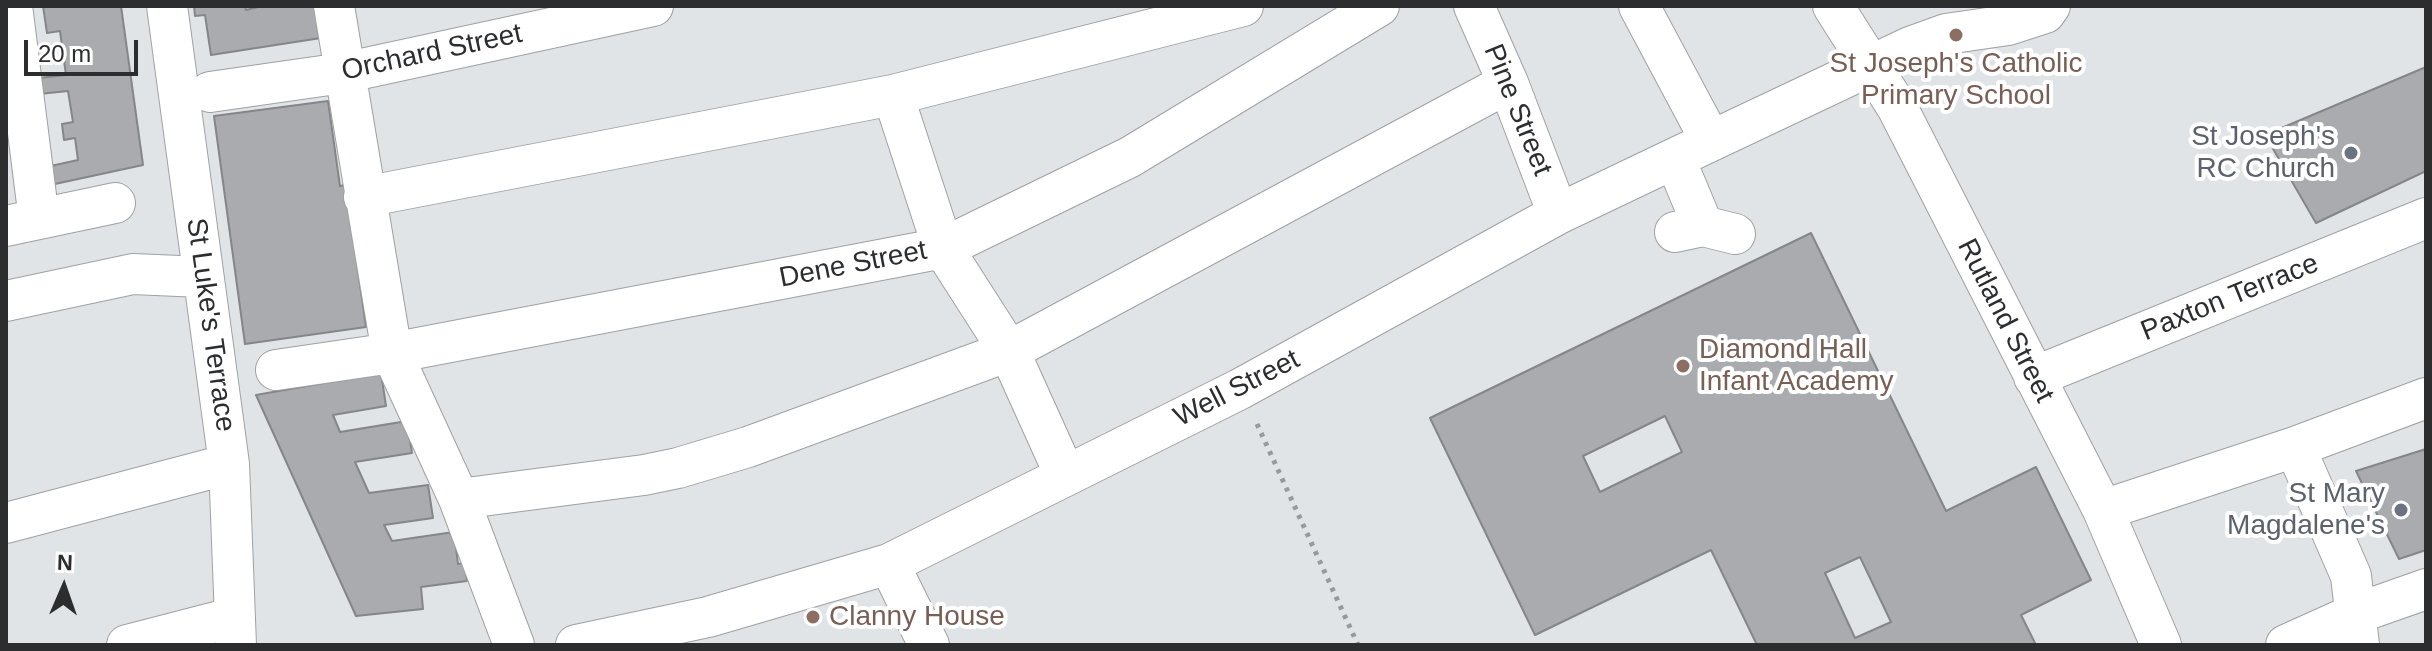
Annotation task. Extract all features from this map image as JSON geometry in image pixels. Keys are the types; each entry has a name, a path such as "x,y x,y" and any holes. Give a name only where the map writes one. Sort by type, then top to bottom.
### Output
{"street":[{"path":"12,6 22,223 115,203"},
{"name":"St Luke's Terrace","path":"167,6 229,464 235,631"},
{"path":"334,6 392,353 459,499 514,645"},
{"name":"Orchard Street","path":"210,92 343,73 653,6"},
{"path":"364,197 893,95 1149,17 1243,6"},
{"name":"Pine Street","path":"1474,6 1508,83 1558,214"},
{"path":"1639,6 1711,141"},
{"name":"Rutland Street","path":"1833,6 1897,107 2103,510 2161,645"},
{"name":"Well Street","path":"576,645 708,617 889,564 1240,389 1558,214 1910,47 1946,34 2008,25 2045,13 2050,6"},
{"name":"Dene Street","path":"276,370 392,353 943,248 1130,157 1374,7"},
{"path":"459,499 678,468 748,447 1009,351 1508,83"},
{"path":"893,95 943,248 1009,351 1065,475"},
{"path":"1675,159 1704,231"},
{"name":"Paxton Terrace","path":"2034,377 2426,218"},
{"path":"6,301 133,274 202,277"},
{"path":"2103,510 2295,447 2426,398"},
{"path":"2295,447 2351,576 2357,629"},
{"path":"6,523 229,464"},
{"path":"889,564 929,645"},
{"path":"2286,645 2357,629 2426,589"},
{"path":"127,645 235,631"}],"path":[{"path":"1240,389 1358,645"}],"building":[{"path":"43,6 121,6 143,165 41,187 37,169 78,160 75,138 64,140 62,124 73,122 68,91 39,94 38,78 66,75 60,31 47,33"},
{"path":"194,6 245,6 246,10 262,6 316,6 321,38 211,55 205,15 195,16"},
{"name":"St Joseph's RC Church","path":"2426,67 2426,171 2316,223 2265,135"},
{"path":"328,101 340,186 346,185 366,327 245,344 214,116"},
{"path":"1811,233 1946,511 2036,467 2091,580 2021,615 2036,645 1757,645 1711,550 1535,635 1430,418","holes":["1665,416 1682,452 1600,492 1583,456","1860,557 1891,622 1855,638 1825,573"]},
{"path":"381,373 386,406 333,415 340,432 407,421 412,453 355,462 369,493 428,485 433,518 384,525 392,541 454,532 458,564 465,563 467,581 421,587 423,609 356,616 256,395"},
{"name":"St Mary Magdalene's","path":"2426,449 2426,550 2399,559 2356,471"}],"place":[{"name":"St Joseph's Catholic Primary School","path":"1956,35"},
{"name":"St Joseph's RC Church","path":"2351,153"},
{"name":"Diamond Hall Infant Academy","path":"1683,366"},
{"name":"St Mary Magdalene's","path":"2401,510"},
{"name":"Clanny House","path":"813,617"}]}
